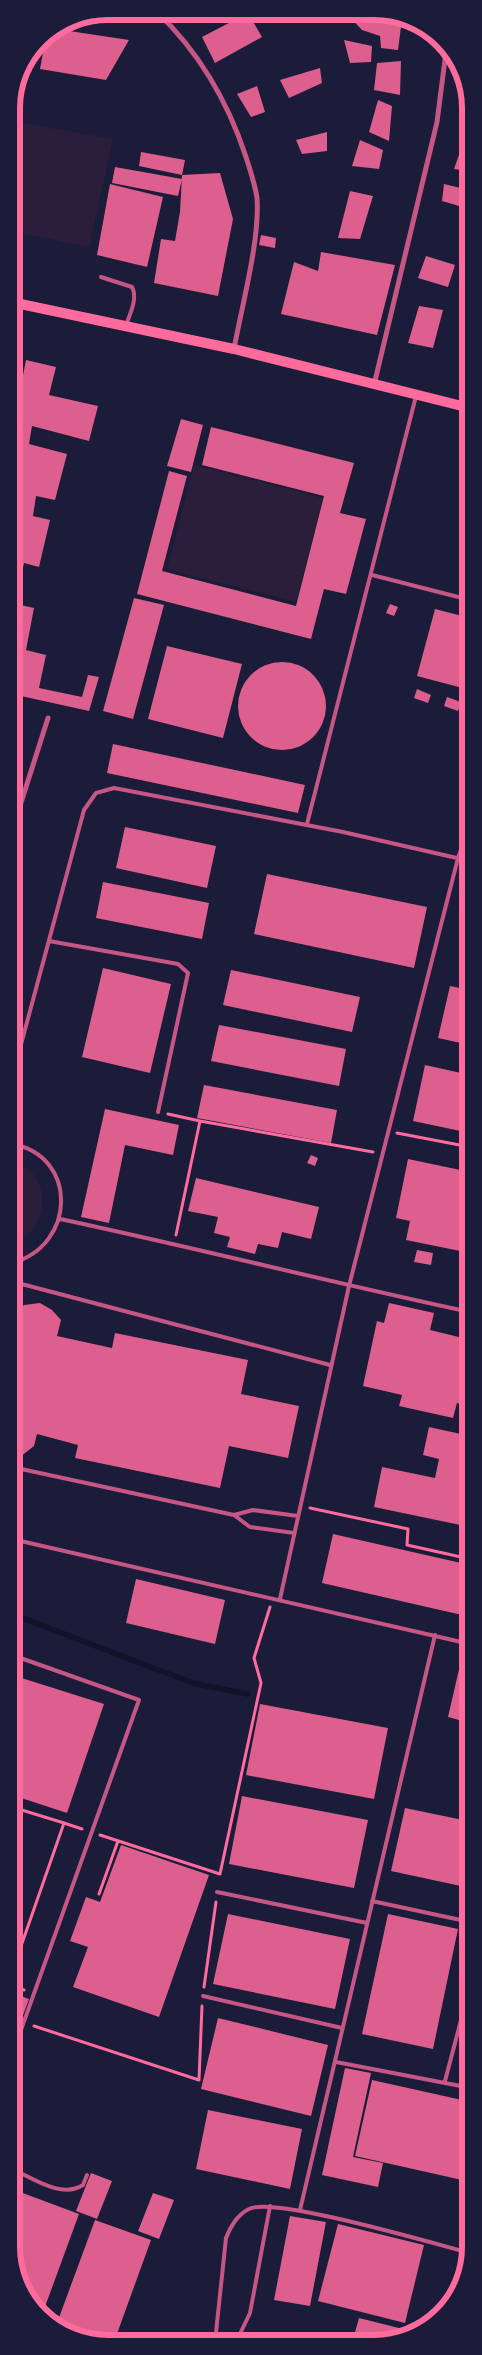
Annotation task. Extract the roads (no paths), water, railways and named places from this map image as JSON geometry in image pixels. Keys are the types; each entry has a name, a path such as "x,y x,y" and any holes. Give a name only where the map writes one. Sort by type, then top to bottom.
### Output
{"main road":[{"path":"20,304 234,349 462,406"}],"street":[{"path":"165,20 187,43 229,112 243,149 257,197 255,235 234,349"},
{"path":"374,385 437,122 445,57"},
{"path":"20,806 48,718"}],"lane":[{"path":"101,277 132,287 134,290 134,301 126,325"},
{"path":"306,824 372,575 416,396"},
{"path":"372,575 462,598"},
{"path":"20,1048 84,810 96,793 114,788 306,824 462,859"},
{"path":"280,1599 330,1365 349,1286 462,847"},
{"path":"49,941 178,964 188,973 158,1112"},
{"path":"20,1147 31,1151 51,1169 61,1192 60,1219 56,1230 32,1256 20,1260"},
{"path":"60,1219 174,1243 349,1286 462,1310"},
{"path":"20,1284 330,1365"},
{"path":"20,1469 234,1515 250,1528 294,1533"},
{"path":"234,1515 253,1510 298,1516"},
{"path":"20,1541 273,1597 462,1642"},
{"path":"300,2210 435,1636"},
{"path":"20,1658 139,1700 20,2033"},
{"path":"218,1892 367,1923"},
{"path":"372,1901 462,1920"},
{"path":"202,1996 342,2028"},
{"path":"445,2081 462,2016"},
{"path":"336,2062 445,2081 462,2086"},
{"path":"20,2173 54,2188 70,2191 83,2185 87,2174"},
{"path":"239,2335 250,2313 270,2206"},
{"path":"216,2335 226,2238 230,2228 249,2209 270,2206 300,2210 462,2251"}],"waterway":[{"path":"20,1617 196,1684 248,1694"}]}
